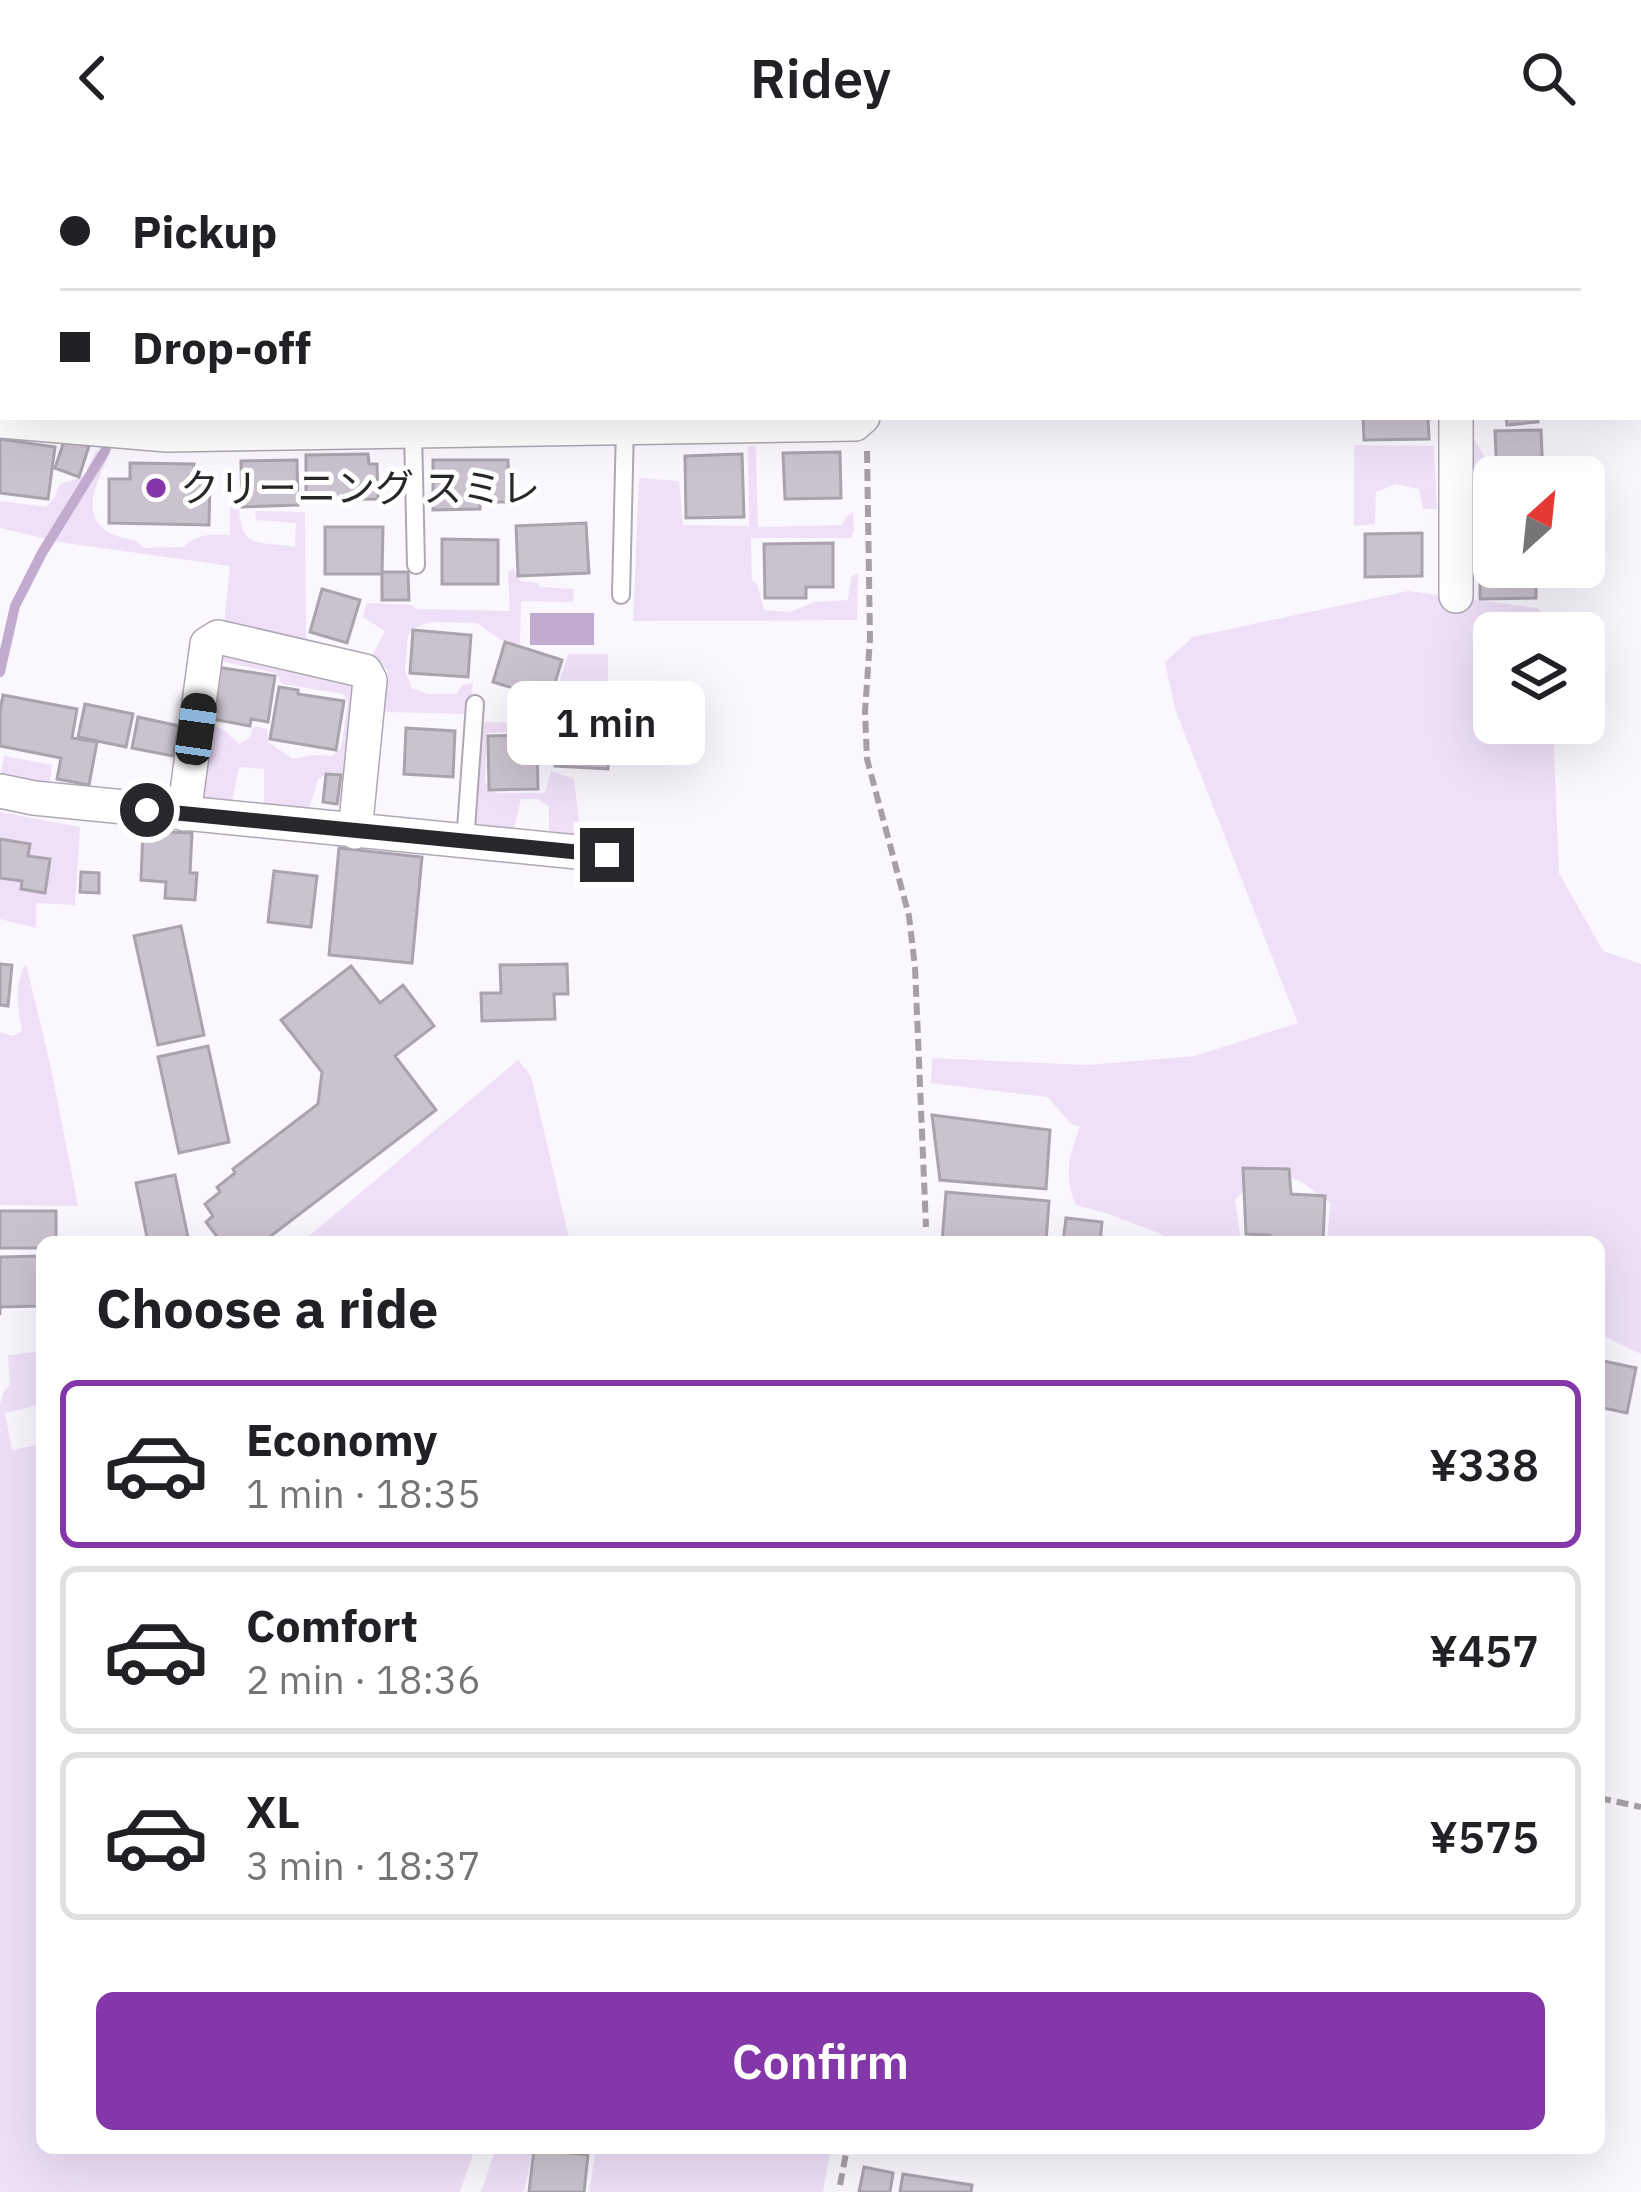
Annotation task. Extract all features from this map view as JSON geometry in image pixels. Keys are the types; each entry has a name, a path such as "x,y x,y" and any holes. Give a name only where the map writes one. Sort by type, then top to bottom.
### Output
{"street":[{"path":"1456,420 1456,596"},
{"path":"0,421 167,435 420,426 855,424 865,429"},
{"path":"184,814 207,644 218,638 365,671 370,680 355,832"},
{"path":"0,790 34,798 607,855"}],"lane":[{"path":"416,566 420,426"},
{"path":"621,596 625,428"},
{"path":"465,843 476,704"}],"path":[{"path":"865,429 870,639 867,759 909,916 926,1227"},
{"path":"1605,1799 1641,1808"},
{"path":"840,2185 847,2154"}],"shaded area":[{"path":"1471,435 1484,456 1473,456 1472,551"},
{"path":"1354,445 1434,446 1437,509 1423,509 1419,489 1395,484 1376,492 1375,524 1354,526"},
{"path":"748,446 756,446 758,527 842,525 853,512 851,538 751,538 752,581 764,610 790,612 815,602 848,600 851,577 858,573 857,620 633,621 639,478 679,481 683,525 749,526"},
{"path":"96,451 108,458 93,497 94,516 108,532 145,548 183,547 205,536 230,535 230,507 239,508 244,531 254,541 295,547 296,523 256,520 255,511 305,512 306,643 224,625 230,566 59,542 0,528 0,501 46,507 60,484 84,476"},
{"path":"513,568 520,581 574,589 573,602 521,601 520,644 501,640 477,623 419,626 408,635 405,671 412,688 428,694 456,694 462,685 473,683 469,714 384,712 388,670 371,658 385,631 363,617 367,603 510,611 508,572"},
{"path":"1408,591 1541,612 1473,612 1473,744 1554,744 1559,873 1603,951 1641,964 1641,1354 1605,1337 1605,1236 1327,1236 1330,1203 1302,1182 1266,1169 1235,1200 1240,1236 1164,1236 1076,1205 1069,1166 1080,1127 1071,1124 1048,1097 931,1083 932,1058 1086,1065 1195,1056 1298,1023 1175,709 1165,662 1193,637"},
{"path":"530,613 594,613 594,645 530,645"},
{"path":"225,649 358,678 344,803 337,804 341,775 318,779 308,813 264,809 264,769 239,767 232,802 209,801 199,791 203,729 213,725 239,744 249,738 254,726 267,729 268,742 293,759 332,756 341,748 348,702 343,694 282,684 276,673 219,661"},
{"path":"568,654 608,654 608,708 557,707 557,688"},
{"path":"483,722 533,723 532,731 487,733 485,782 495,793 545,793 551,771 574,779 581,835 549,831 549,807 538,799 521,799 514,828 476,826"},
{"path":"4,756 52,765 50,781 64,785 0,779"},
{"path":"0,812 80,827 75,905 36,903 36,928 0,919 0,878 22,881 22,889 44,893 49,859 28,856 30,843 0,839"},
{"path":"26,964 78,1206 0,1205 0,1032 13,1036 22,1031 18,988"},
{"path":"518,1060 531,1076 569,1236 309,1236"},
{"path":"36,1352 36,1405 5,1413 12,1450 36,1445 36,2154 473,2154 460,2192 0,2192 0,1404 10,1385 8,1355"},
{"path":"494,2154 532,2154 524,2192 481,2192"},
{"path":"589,2154 830,2154 823,2192 589,2192 595,2155"}],"building":[{"path":"1363,420 1428,420 1429,439 1364,440"},
{"path":"1506,420 1538,422 1507,425"},
{"path":"1541,430 1542,456 1496,456 1495,431"},
{"path":"65,438 89,446 79,477 55,468"},
{"path":"0,439 55,447 48,499 0,493"},
{"path":"840,452 841,498 785,499 783,453"},
{"path":"368,454 369,464 377,464 378,499 306,500 306,455"},
{"path":"742,454 744,517 686,518 685,456"},
{"path":"297,460 298,505 242,507 241,461"},
{"path":"433,460 508,460 509,502 480,502 480,509 433,510"},
{"path":"130,463 194,464 194,481 210,480 209,525 109,523 109,479 130,479"},
{"path":"586,523 589,573 518,576 516,526"},
{"path":"325,527 383,527 382,574 325,574"},
{"path":"1422,533 1422,576 1365,577 1365,534"},
{"path":"442,539 498,540 498,584 442,584"},
{"path":"833,543 833,587 806,587 806,598 765,598 764,544"},
{"path":"382,572 408,572 409,600 382,600"},
{"path":"1480,588 1536,588 1536,598 1480,599"},
{"path":"322,589 360,600 347,643 310,632"},
{"path":"413,630 471,635 468,677 410,673"},
{"path":"505,642 562,660 550,699 493,682"},
{"path":"216,667 275,676 268,722 251,719 250,726 207,718"},
{"path":"279,687 344,701 336,750 270,739"},
{"path":"3,695 77,709 72,738 97,742 89,785 57,779 61,758 0,746"},
{"path":"522,699 539,700 538,719 522,718"},
{"path":"85,704 133,714 126,747 78,737"},
{"path":"138,717 179,726 173,756 132,748"},
{"path":"541,718 610,721 608,769 555,766 555,751 540,751"},
{"path":"406,728 455,731 453,777 404,774"},
{"path":"537,735 538,789 489,790 488,736"},
{"path":"326,774 341,775 337,804 323,802"},
{"path":"143,831 192,833 190,873 197,873 195,900 165,898 166,882 141,880"},
{"path":"0,839 30,844 28,856 50,859 45,893 21,889 22,881 0,878"},
{"path":"339,848 422,857 412,963 329,955"},
{"path":"274,871 317,876 311,927 268,922"},
{"path":"81,872 99,873 99,893 80,892"},
{"path":"181,926 204,1035 158,1045 134,936"},
{"path":"0,964 12,965 8,1006 0,1005"},
{"path":"567,964 568,994 554,994 555,1019 482,1021 481,993 501,993 500,965"},
{"path":"351,966 380,1003 403,985 434,1026 395,1056 436,1110 271,1236 216,1236 206,1222 213,1216 205,1204 220,1192 217,1187 235,1173 233,1169 318,1104 322,1072 281,1020"},
{"path":"208,1046 229,1142 179,1153 158,1057"},
{"path":"932,1115 1050,1130 1046,1189 940,1180"},
{"path":"1243,1168 1289,1169 1291,1194 1325,1196 1323,1236 1246,1234"},
{"path":"175,1175 188,1236 147,1236 136,1183"},
{"path":"946,1192 1049,1201 1046,1236 942,1236"},
{"path":"0,1211 56,1211 56,1236 36,1236 36,1248 0,1248"},
{"path":"1066,1218 1102,1222 1101,1236 1064,1236"},
{"path":"36,1256 36,1306 0,1307 0,1257"},
{"path":"1605,1361 1636,1368 1627,1413 1605,1408"},
{"path":"533,2154 588,2155 584,2192 529,2192"},
{"path":"864,2167 893,2173 890,2192 859,2192"},
{"path":"903,2174 972,2185 971,2192 900,2192"}],"waterway":[{"path":"0,672 15,606 109,437"}],"place":[{"name":"クリーニング スミレ","path":"156,488"}],"route":[{"path":"147,810 607,855"}]}
